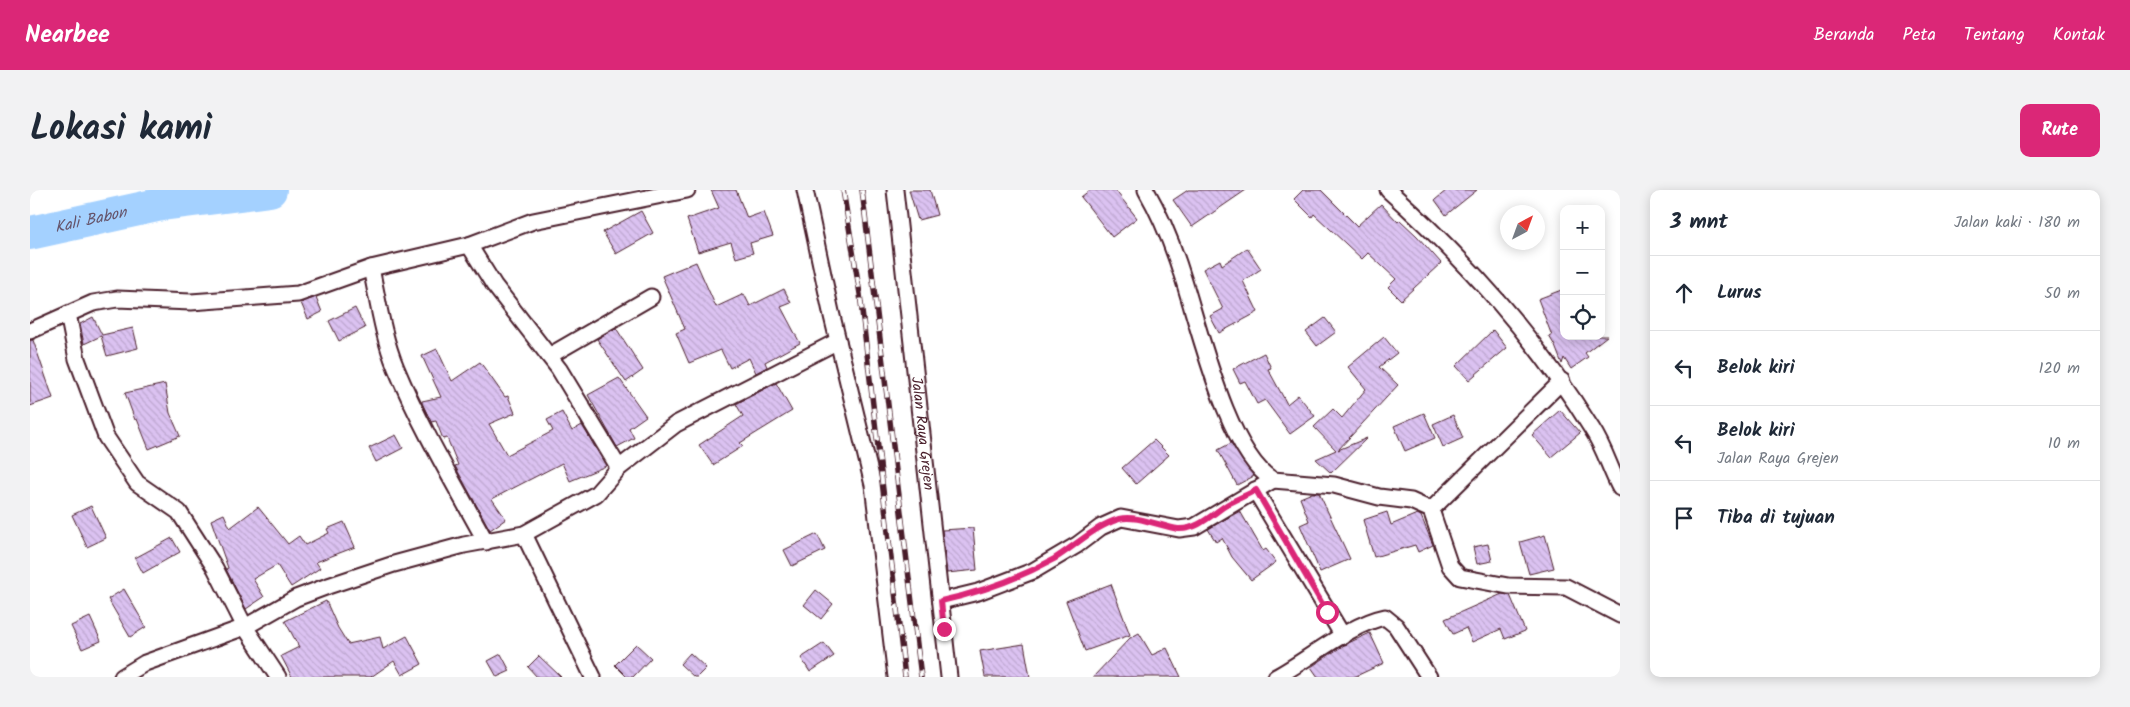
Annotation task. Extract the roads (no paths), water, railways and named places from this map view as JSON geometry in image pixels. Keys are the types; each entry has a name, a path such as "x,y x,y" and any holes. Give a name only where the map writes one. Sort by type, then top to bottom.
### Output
{"street":[{"path":"30,331 92,303 116,299 191,302 298,294 371,268 469,245 533,222 687,190"},
{"path":"805,190 838,340 873,485 896,677"},
{"name":"Jalan Raya Grejen","path":"895,190 949,677"},
{"path":"1146,190 1182,276 1210,367 1231,422 1254,463 1264,475 1273,480 1334,485 1379,497 1411,501 1431,510 1450,566 1460,577 1508,586 1566,587 1620,615"},
{"path":"1388,190 1441,238 1507,310 1562,381 1575,405 1593,430 1620,488"},
{"path":"469,245 494,285 549,356 587,412 619,468"},
{"path":"371,268 380,310 396,367 428,435 486,542"},
{"path":"549,356 651,297"},
{"path":"68,314 77,360 106,437 137,483 178,512 215,568 245,627 278,677"},
{"path":"122,677 145,663 245,627 296,598 328,586 394,564 464,545 524,534 596,494 619,468 676,424 838,340"},
{"path":"1431,510 1562,381"},
{"path":"941,601 978,592 1033,571 1077,545 1101,527 1120,518 1157,523 1179,529 1194,527 1227,505 1273,480"},
{"path":"1256,490 1343,636"},
{"path":"524,534 593,677"},
{"path":"1276,677 1343,636 1377,618 1388,618 1396,626 1429,677"}],"waterway":[{"name":"Kali Babon","path":"30,233 162,204 270,190"}],"railway":[{"path":"843,190 860,294 905,677"},
{"path":"862,190 921,677"}]}
